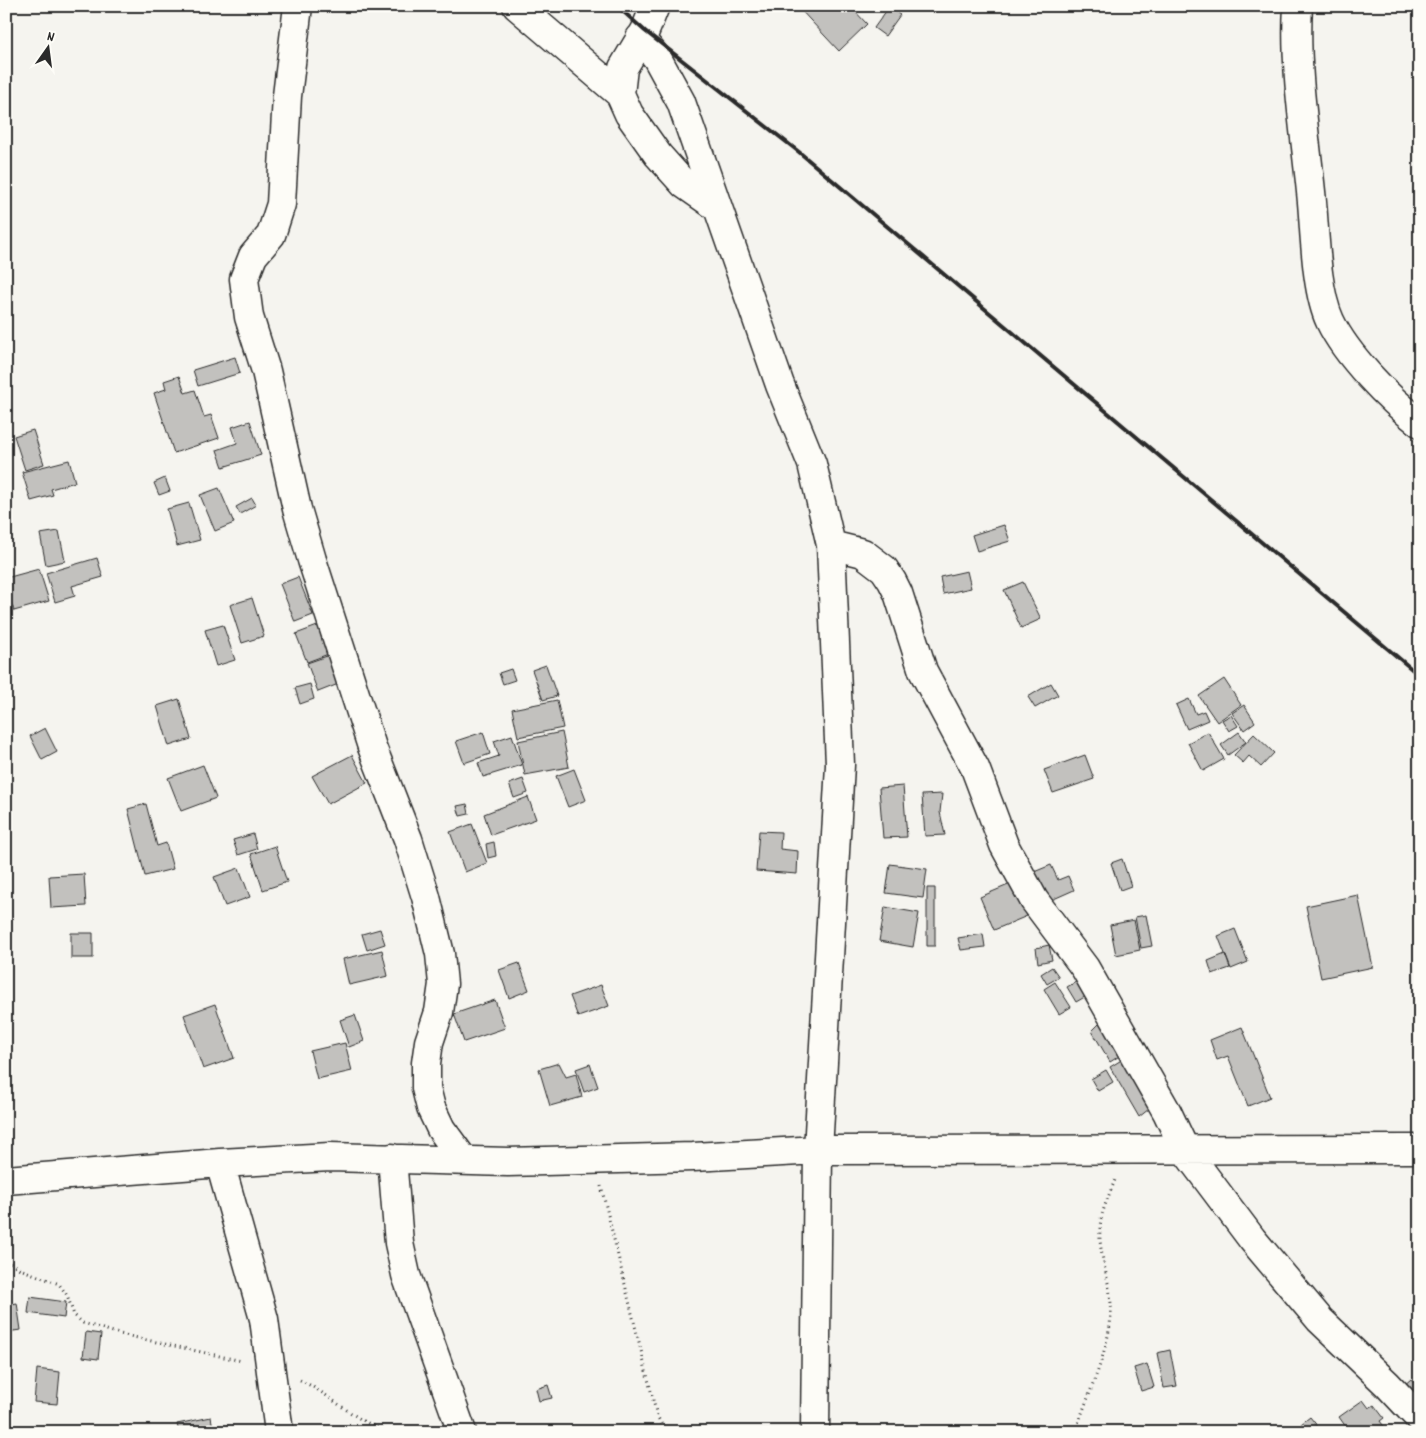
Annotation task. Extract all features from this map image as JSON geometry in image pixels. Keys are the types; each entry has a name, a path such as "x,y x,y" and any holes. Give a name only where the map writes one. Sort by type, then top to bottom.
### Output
{"street":[{"path":"298,6 287,96 281,204 271,235 254,256 244,280 248,308 266,370 297,509 312,560 372,746 408,839 426,897 440,954 443,984 427,1056 426,1088 431,1108 441,1129 463,1159"},
{"path":"517,6 620,94 629,114 658,155 684,184 717,207"},
{"path":"620,94 623,68 655,6"},
{"path":"1298,6 1301,99 1318,259 1327,312 1330,321 1349,352 1420,423"},
{"path":"640,38 661,64 681,102 780,385 812,464 831,545 840,765 818,1150 815,1432"},
{"path":"831,545 863,553 884,569 892,581 898,593 923,670 974,768 1004,845 1034,900 1085,968 1167,1112 1185,1150 1252,1239 1320,1320 1387,1384 1420,1419"},
{"path":"6,1180 321,1157 463,1159 508,1162 694,1157 818,1150 1126,1151 1420,1149"},
{"path":"392,1158 399,1243 406,1275 462,1432"},
{"path":"220,1163 264,1319 280,1432"}],"path":[{"path":"1075,1432 1099,1364 1110,1324 1111,1299 1104,1264 1100,1225 1105,1204 1126,1151"},
{"path":"594,1159 626,1296 657,1416 666,1432"},
{"path":"6,1260 20,1269 59,1284 68,1295 74,1315 82,1323 120,1334 272,1370 312,1386 366,1422 380,1429 392,1432"}],"building":[{"path":"797,6 850,6 867,24 839,51"},
{"path":"889,7 900,15 885,36 874,28"},
{"path":"235,357 240,373 198,386 193,370"},
{"path":"179,376 185,393 195,390 204,417 211,415 219,438 174,453 154,393 166,389 164,381"},
{"path":"250,421 261,455 223,467 217,450 237,443 232,427"},
{"path":"33,430 44,464 25,470 14,436"},
{"path":"69,460 75,482 51,489 53,495 31,501 22,472"},
{"path":"165,478 170,491 159,495 154,483"},
{"path":"219,488 234,523 215,531 200,495"},
{"path":"252,498 256,505 240,514 236,507"},
{"path":"189,503 200,540 177,546 167,509"},
{"path":"1004,525 1010,541 977,551 972,535"},
{"path":"59,531 65,561 46,565 40,534"},
{"path":"97,558 103,577 72,586 75,596 55,602 46,573"},
{"path":"39,569 49,601 14,611 6,588 6,578"},
{"path":"967,571 971,588 943,594 940,577"},
{"path":"298,577 313,615 295,622 280,584"},
{"path":"1023,582 1041,619 1021,628 1004,590"},
{"path":"252,598 264,636 242,643 230,605"},
{"path":"223,625 235,660 216,666 205,630"},
{"path":"320,625 331,653 307,662 296,634"},
{"path":"330,655 341,683 318,692 307,663"},
{"path":"546,665 557,696 543,700 532,670"},
{"path":"511,669 515,680 503,684 499,673"},
{"path":"1224,679 1241,705 1217,722 1199,696"},
{"path":"1051,683 1058,695 1035,708 1028,697"},
{"path":"310,684 314,699 300,704 295,688"},
{"path":"179,699 191,739 169,746 157,706"},
{"path":"1189,699 1196,714 1204,711 1208,720 1187,729 1176,705"},
{"path":"557,700 563,728 518,737 512,709"},
{"path":"1244,705 1255,722 1244,730 1232,713"},
{"path":"1231,715 1238,726 1229,731 1222,720"},
{"path":"45,728 57,752 42,760 30,736"},
{"path":"483,732 490,754 464,763 456,741"},
{"path":"562,732 569,767 525,775 518,741"},
{"path":"1208,732 1224,759 1203,771 1188,743"},
{"path":"1239,732 1246,742 1228,755 1221,745"},
{"path":"1254,734 1274,753 1261,767 1249,756 1243,763 1234,755"},
{"path":"512,735 522,765 483,777 478,763 499,756 494,741"},
{"path":"352,755 367,783 328,804 312,776"},
{"path":"1085,755 1094,779 1053,793 1044,770"},
{"path":"203,765 216,798 181,811 168,778"},
{"path":"574,769 586,800 568,807 556,776"},
{"path":"523,779 528,793 514,798 509,784"},
{"path":"903,786 907,837 883,838 879,788"},
{"path":"942,794 940,812 945,835 925,836 922,795"},
{"path":"528,797 536,819 491,835 484,814"},
{"path":"146,804 157,846 166,843 173,869 145,876 128,809"},
{"path":"467,804 469,814 460,816 457,806"},
{"path":"472,824 487,863 465,872 450,832"},
{"path":"759,831 781,832 780,849 798,851 797,874 756,871"},
{"path":"253,834 257,849 238,855 233,840"},
{"path":"494,842 496,856 488,858 486,844"},
{"path":"275,846 287,882 263,890 251,854"},
{"path":"1122,859 1131,886 1120,890 1111,863"},
{"path":"890,864 927,869 923,898 886,893"},
{"path":"1051,865 1058,880 1068,876 1074,890 1047,902 1034,872"},
{"path":"239,868 250,897 225,906 214,877"},
{"path":"84,874 86,906 51,908 49,876"},
{"path":"1013,883 1027,916 994,930 980,897"},
{"path":"927,888 935,888 935,946 927,946"},
{"path":"1358,895 1373,967 1321,978 1306,906"},
{"path":"885,907 919,913 913,947 879,941"},
{"path":"1146,915 1152,946 1141,948 1135,917"},
{"path":"1134,920 1140,950 1116,955 1110,925"},
{"path":"380,929 385,944 367,950 362,934"},
{"path":"1235,929 1248,962 1231,969 1218,936"},
{"path":"71,933 93,933 93,958 71,958"},
{"path":"983,934 985,947 961,950 958,938"},
{"path":"1049,945 1052,960 1038,963 1036,948"},
{"path":"382,950 388,976 349,985 343,959"},
{"path":"1225,954 1230,968 1212,974 1208,961"},
{"path":"519,963 529,990 509,998 499,970"},
{"path":"1052,967 1059,977 1047,984 1041,974"},
{"path":"1081,979 1090,994 1076,1002 1067,987"},
{"path":"1055,982 1071,1007 1059,1014 1044,989"},
{"path":"601,985 609,1006 578,1017 570,996"},
{"path":"1420,988 1420,1022 1414,1020"},
{"path":"495,1000 505,1028 464,1042 454,1014"},
{"path":"215,1004 234,1058 203,1069 184,1015"},
{"path":"355,1015 364,1041 349,1047 340,1020"},
{"path":"1104,1019 1124,1053 1110,1062 1092,1031"},
{"path":"1242,1027 1270,1097 1248,1106 1228,1056 1217,1060 1210,1040"},
{"path":"345,1043 352,1071 317,1079 310,1051"},
{"path":"1128,1056 1154,1105 1139,1117 1110,1067"},
{"path":"559,1063 566,1077 576,1074 582,1097 550,1106 539,1069"},
{"path":"590,1064 598,1087 584,1092 576,1069"},
{"path":"1106,1070 1113,1082 1098,1091 1091,1079"},
{"path":"30,1297 66,1302 64,1318 28,1313"},
{"path":"17,1303 21,1330 6,1332 6,1305"},
{"path":"86,1332 101,1334 98,1359 83,1357"},
{"path":"1170,1350 1177,1386 1164,1388 1157,1353"},
{"path":"1147,1364 1154,1387 1141,1391 1134,1368"},
{"path":"37,1369 60,1372 57,1404 34,1402"},
{"path":"1411,1379 1420,1390 1420,1407 1403,1386"},
{"path":"548,1385 552,1398 539,1401 536,1389"},
{"path":"1363,1400 1369,1408 1374,1405 1384,1418 1380,1421 1388,1432 1341,1432 1346,1427 1339,1417"},
{"path":"211,1417 213,1428 210,1428 211,1432 179,1432 177,1424"},
{"path":"1310,1417 1319,1428 1314,1432 1306,1432 1301,1424"}],"railway":[{"path":"617,6 645,31 799,152 1420,676"}]}
